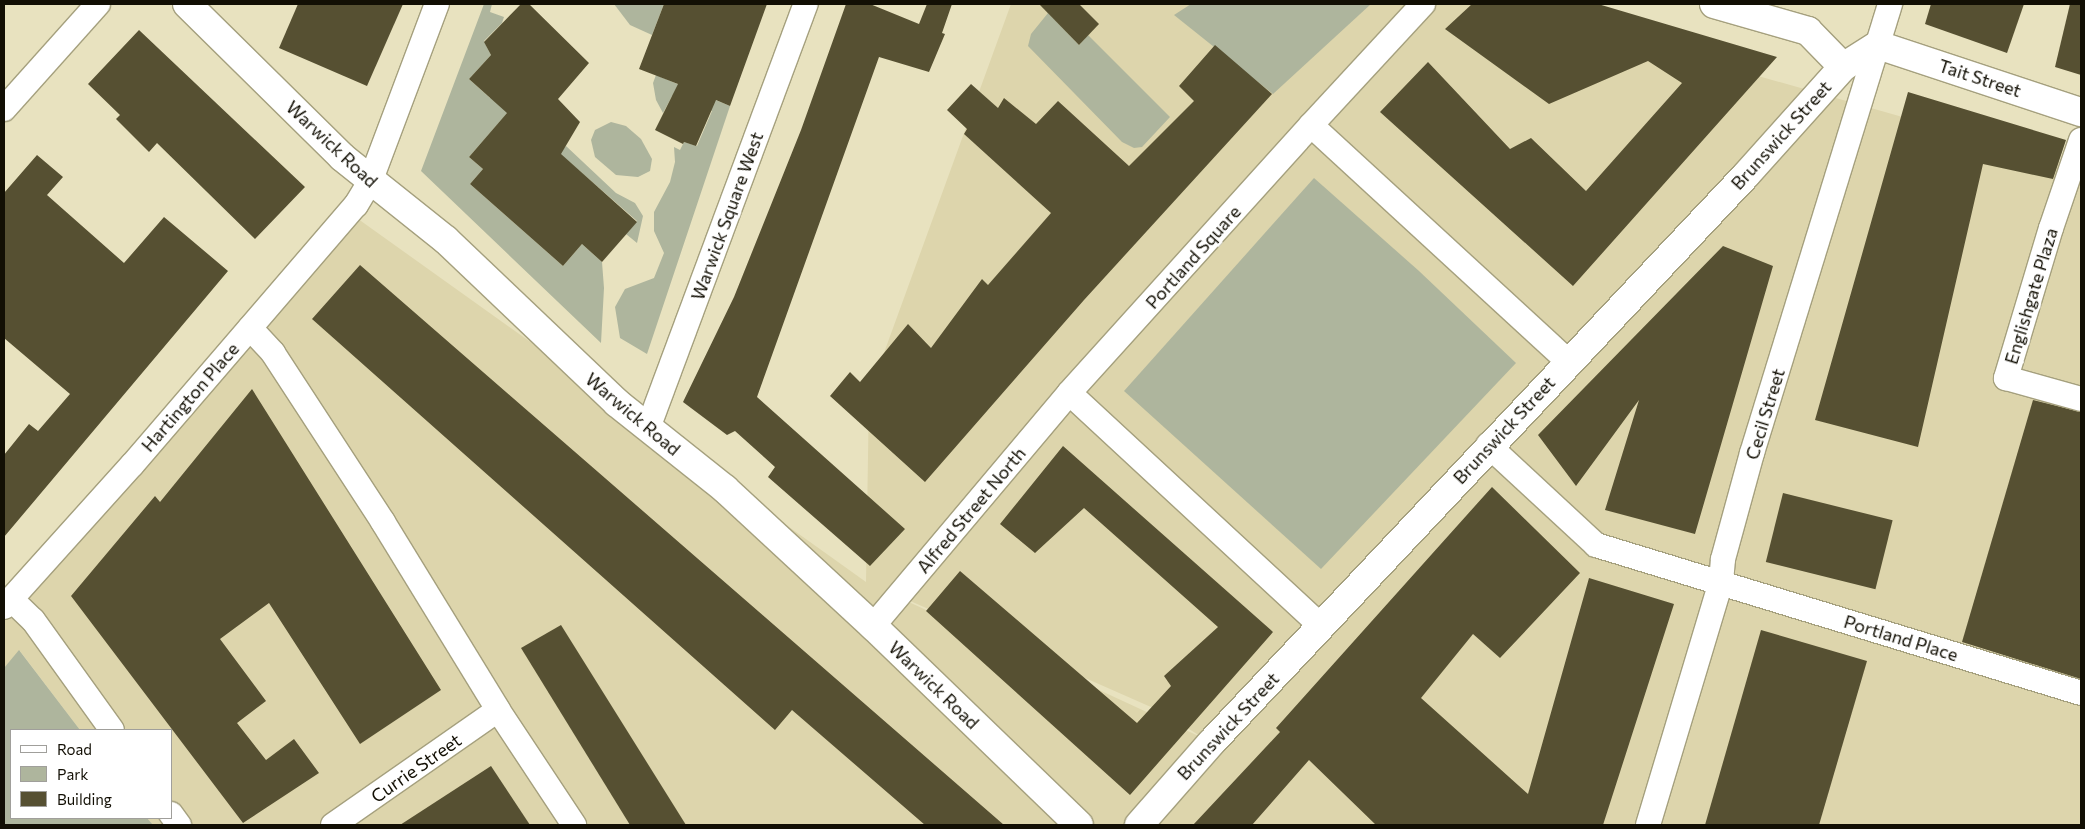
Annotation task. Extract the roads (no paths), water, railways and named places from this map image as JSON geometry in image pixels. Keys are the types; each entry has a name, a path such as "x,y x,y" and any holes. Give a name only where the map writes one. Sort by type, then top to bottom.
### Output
{"street":[{"path":"4,109 98,4"},
{"name":"Warwick Road","path":"186,4 370,182 446,240 616,403 725,489 873,626 1079,825"},
{"name":"Hartington Place","path":"8,603 356,205 370,182 437,4"},
{"name":"Warwick Square West","path":"648,428 806,4"},
{"name":"Portland Square","path":"1070,393 1423,4"},
{"path":"1714,4 1808,32 1843,67"},
{"name":"Cecil Street","path":"1648,825 1721,582 1723,558 1752,453 1890,4"},
{"name":"Brunswick Street","path":"1139,825 1211,743 1488,445 1746,175 1843,67 1878,45"},
{"name":"Tait Street","path":"1878,45 2081,112"},
{"path":"1312,125 1568,361"},
{"name":"Englishgate Plaza","path":"2081,140 2006,378 2081,399"},
{"path":"250,328 273,353 378,514 498,710 574,825"},
{"path":"1070,393 1320,626"},
{"name":"Alfred Street North","path":"873,626 1070,393"},
{"name":"Portland Place","path":"1488,445 1596,545 2081,693"},
{"path":"8,603 33,620 111,729"},
{"name":"Currie Street","path":"333,825 498,710"}]}
